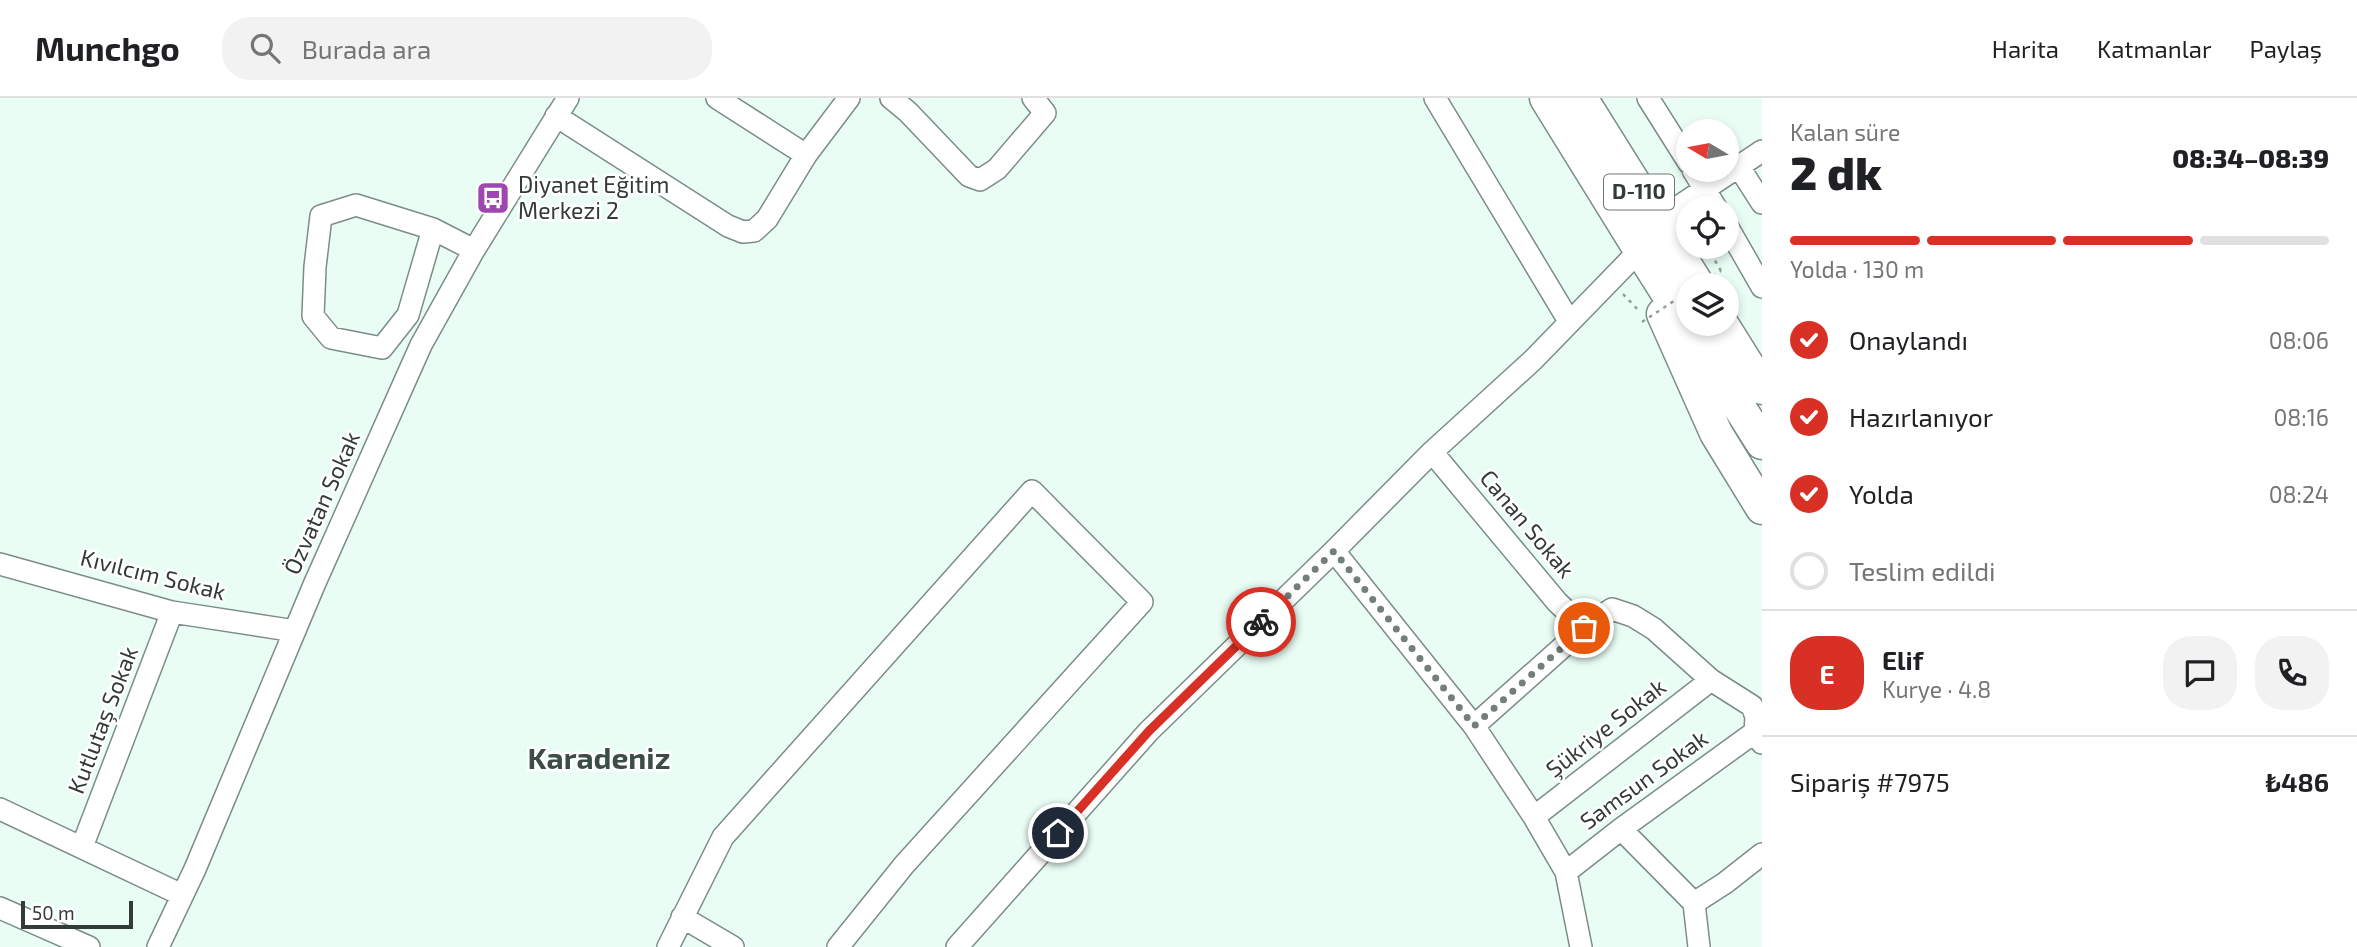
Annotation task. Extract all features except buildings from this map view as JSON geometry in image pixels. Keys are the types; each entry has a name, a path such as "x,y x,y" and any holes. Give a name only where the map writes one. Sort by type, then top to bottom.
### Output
{"highway":[{"name":"D-110","path":"1546,98 1762,443"},
{"name":"D-110","path":"1581,98 1657,221 1697,273"},
{"path":"1640,250 1689,377 1716,433 1762,508"},
{"path":"1739,335 1762,367"},
{"path":"1730,336 1762,388"}],"street":[{"name":"Özvatan Sokak","path":"158,947 421,345 474,250 568,98"},
{"path":"717,98 806,155"},
{"path":"556,116 729,226 743,232 754,231 767,219 806,155 849,98"},
{"path":"891,98 908,112 969,176 980,180 997,169 1039,105"},
{"path":"1435,98 1569,321"},
{"path":"1648,98 1676,142"},
{"path":"1740,166 1762,151"},
{"path":"1740,169 1762,203"},
{"path":"1700,182 1708,196"},
{"path":"1657,221 1715,182"},
{"path":"433,229 408,315 382,348 331,338 313,316 321,216 356,205 433,229 474,250"},
{"path":"1739,247 1762,287"},
{"path":"957,947 1149,731 1432,452 1533,360 1640,250"},
{"name":"Canan Sokak","path":"1432,452 1557,602 1584,628"},
{"path":"675,944 682,917 723,837 1032,491 1142,602 904,865 838,947"},
{"path":"1334,551 1474,726 1534,817 1566,872 1581,947"},
{"name":"Kıvılcım Sokak","path":"0,564 172,612 295,631"},
{"path":"1474,726 1584,628 1612,609 1633,616 1654,629 1711,680 1752,706 1758,737"},
{"name":"Kutlutaş Sokak","path":"82,847 172,612"},
{"name":"Şükriye Sokak","path":"1534,817 1711,680"},
{"name":"Samsun Sokak","path":"1566,872 1621,829 1758,737"},
{"path":"0,809 183,895"},
{"path":"1621,829 1694,903 1699,947"},
{"path":"1694,903 1762,854"},
{"path":"0,908 89,947"},
{"path":"682,917 733,947"}],"path":[{"path":"1610,279 1650,321"},
{"path":"1642,322 1676,297"}],"way so far":[{"path":"1261,622 1334,551 1474,726 1584,628"}],"place":[{"name":"Diyanet Eğitim Merkezi 2","path":"493,198"}],"district":[{"name":"Karadeniz","path":"599,759"}],"route":[{"path":"1058,833 1149,731 1261,622"}]}
